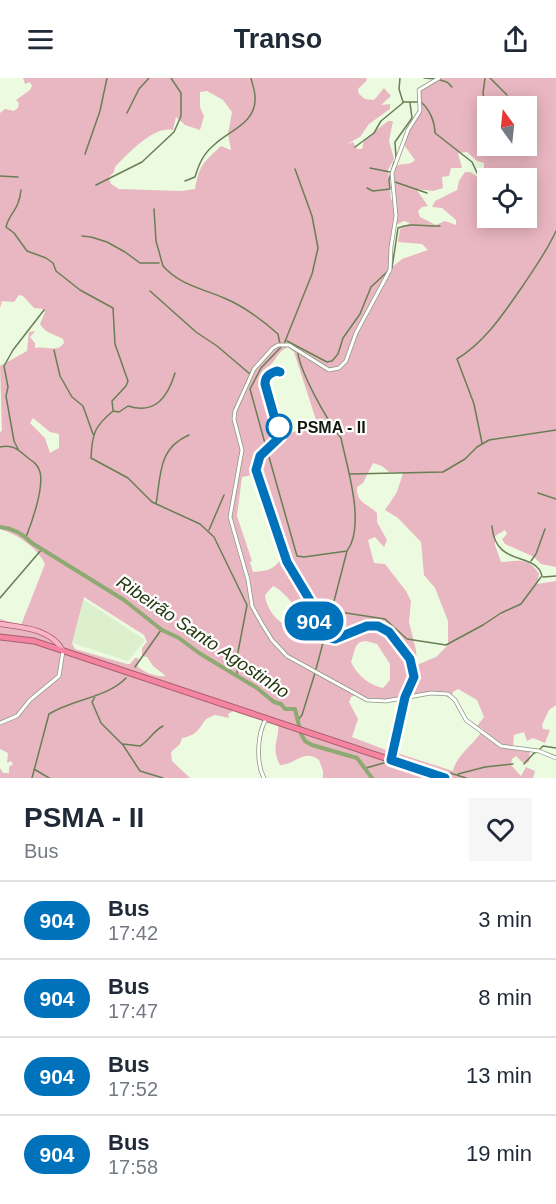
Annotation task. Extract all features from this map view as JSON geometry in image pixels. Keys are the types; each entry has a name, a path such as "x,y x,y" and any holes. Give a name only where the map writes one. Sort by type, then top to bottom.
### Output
{"highway":[{"path":"0,637 22,638 445,778"}],"main road":[{"path":"0,624 25,628 51,637 59,643 63,651"}],"street":[{"path":"439,78 419,90 420,111 408,130 392,174 396,216 391,247 391,268 356,333 346,361 339,368 329,370 294,347 282,344 273,348 254,369 234,416 242,450 230,517 248,580 252,606 272,640 287,656 367,700 390,701 438,692 448,694 455,700 466,720 501,746 539,751 556,758"},
{"path":"0,723 17,716 30,700 59,676 63,651"},
{"path":"391,760 405,697"},
{"path":"264,778 260,769 260,740 267,718"}],"shaded area":[{"path":"23,78 366,78 367,80 358,89 359,94 365,99 374,100 384,88 391,96 381,105 390,104 390,109 369,124 360,137 347,144 353,142 357,149 362,149 364,140 388,121 393,121 389,141 394,159 388,170 391,199 395,203 394,168 415,160 404,145 409,127 420,113 417,90 437,78 556,78 556,567 541,564 534,557 505,544 502,539 507,534 505,530 495,536 495,545 501,562 527,562 539,574 537,584 556,581 556,705 549,710 542,725 543,729 550,730 545,743 533,738 527,741 524,732 514,735 513,746 530,751 529,762 524,764 516,756 512,759 511,765 521,776 526,767 535,771 533,778 452,778 37,641 0,637 0,619 21,625 45,564 26,542 0,529 0,433 2,430 0,366 27,351 29,332 35,331 30,337 35,343 35,348 58,348 64,343 63,339 47,331 40,324 45,312 43,309 34,308 23,296 19,295 14,302 2,301 0,308 0,113 5,109 14,111 18,108 19,103 16,100 30,90 32,86 30,82 25,84","holes":["207,91 223,100 232,112 228,134 231,150 221,146 206,161 198,174 195,189 181,191 119,189 111,184 109,177 115,167 150,136 157,132 173,130 176,117 185,125 200,130 204,116 200,107 200,92","404,221 410,223 400,229 398,242 422,244 428,250 402,259 391,268 390,239 394,226","288,347 294,352 317,423 286,435 266,375 268,374 266,368","33,418 50,432 59,434 59,448 50,453 45,438 30,423","373,463 389,472 403,473 397,492 385,510 398,518 421,542 424,575 435,588 448,621 448,645 436,657 417,665 409,622 411,601 385,564 374,563 368,540 375,537 384,547 387,540 377,522 377,513 360,500 357,487 363,483","252,475 281,558 273,567 253,572 250,562 252,561 237,516 242,477","273,586 282,592 290,600 298,621 291,626 282,623 274,615 265,595","84,597 144,635 147,642 142,648 142,656 147,657 153,666 166,676 144,671 137,666 138,658 127,664 75,649 72,643","366,641 377,644 390,664 390,680 383,688 368,682 354,667 351,662 356,646","458,689 477,700 484,717 477,726 483,729 458,760 453,771 400,754 398,738 407,701 429,694 446,696 451,699 453,692","356,695 378,700 401,699 390,746 386,750 352,737 358,719 349,702 351,697"]},
{"path":"83,599 145,640 128,661 72,643"},
{"path":"0,639 26,640 235,710 228,714 229,718 215,715 206,719 197,732 182,738 180,744 171,752 172,761 190,778 0,778 0,768 3,773 9,773 9,767 13,764 11,761 7,763 8,753 0,749"},
{"path":"278,723 439,778 323,778 319,760 309,756 280,765 276,753"}],"waterway":[{"path":"85,154 100,111 107,78"},
{"path":"127,113 139,89 149,78"},
{"path":"96,185 142,162 174,132 181,116 181,93 171,78"},
{"path":"185,181 195,177 210,148 240,126 251,114 255,97 251,78"},
{"path":"400,78 399,89 403,102"},
{"path":"424,78 436,79"},
{"path":"484,96 485,78"},
{"path":"490,78 507,95"},
{"path":"440,80 452,87"},
{"path":"355,147 374,133 381,121 404,102 421,102 431,116 435,133 472,162 477,173"},
{"path":"396,158 395,142 412,118 410,103"},
{"path":"367,188 373,191 390,189 389,180 394,162"},
{"path":"370,168 390,172"},
{"path":"284,344 312,274 318,248 312,216 295,169"},
{"path":"0,176 18,177"},
{"path":"395,182 427,193"},
{"path":"21,190 18,203 6,227 14,233 27,251 46,258 53,263 56,271 80,290 113,308 115,344 128,381 112,401 113,410"},
{"path":"154,209 156,241 163,266 176,278 231,301 252,314 278,334 280,344"},
{"path":"392,268 398,228 413,225 440,226"},
{"path":"482,443 474,404 457,359 477,344 501,317 540,260 556,231"},
{"path":"82,236 107,242 140,263 159,263"},
{"path":"287,341 327,362 332,361 338,354 343,338 360,314 371,287 388,271"},
{"path":"150,291 196,332 217,346 250,374"},
{"path":"18,449 14,441 6,396 8,387 4,366 13,350 44,310"},
{"path":"266,447 250,389 261,368 281,347"},
{"path":"297,347 308,381 341,438 351,480 355,512 352,540 347,551 325,636"},
{"path":"54,350 60,376 72,397 83,406 93,434"},
{"path":"175,373 169,389 153,406 146,408 128,406 119,412 113,411 102,421 92,442 91,458 128,478 152,502 200,524 214,537 247,605 238,652 237,676"},
{"path":"350,474 443,472 465,459 477,447 489,440 556,430"},
{"path":"156,504 160,473 166,455 171,447 189,435"},
{"path":"0,447 9,446 19,450 36,464 40,472 39,496 26,537"},
{"path":"267,450 297,556 347,551"},
{"path":"538,493 556,499"},
{"path":"209,530 224,495"},
{"path":"492,526 500,548 532,564 538,568 542,576"},
{"name":"Ribeirão Santo Agostinho","path":"0,527 21,534 124,600 162,630 179,638 199,653 257,688 285,709 295,709 305,741 357,758 372,778"},
{"path":"531,561 545,529"},
{"path":"0,598 42,549"},
{"path":"543,577 556,576"},
{"path":"333,611 385,619 407,639 446,645 521,604 541,577"},
{"path":"135,667 161,630"},
{"path":"316,669 324,639"},
{"path":"298,720 302,715 315,673"},
{"path":"32,778 49,714 109,690 126,678"},
{"path":"96,695 92,702 101,723 123,745 140,771 163,778"},
{"path":"123,744 140,746 163,726"},
{"path":"539,750 543,746 556,748"},
{"path":"524,764 534,753 538,752"},
{"path":"405,759 466,778"},
{"path":"366,768 387,762"},
{"path":"458,774 485,767 513,764"},
{"path":"34,769 49,778"}],"bus line":[{"name":"904","path":"280,372 273,372 266,378 265,387 279,427 280,437 260,456 256,470 287,562 311,602 315,627 320,636 335,639 367,626 378,626 389,632 410,659 414,677 405,697 391,760 445,778"}],"place":[{"name":"PSMA - II","path":"279,427"}]}
